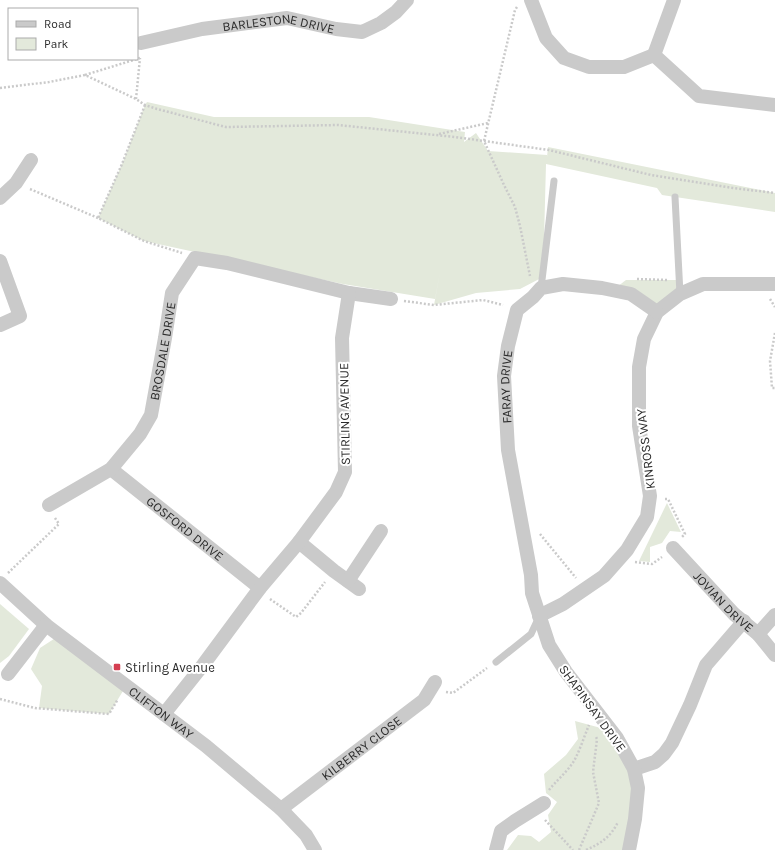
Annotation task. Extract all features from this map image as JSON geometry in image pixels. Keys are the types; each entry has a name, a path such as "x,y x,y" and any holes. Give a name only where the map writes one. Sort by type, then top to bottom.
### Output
{"street":[{"name":"BARLESTONE DRIVE","path":"141,43 202,29 287,18 336,29 362,32 381,23 396,12 406,0"},
{"path":"525,2 546,38 564,58 589,67 624,67 654,55 674,0"},
{"path":"654,55 699,96 775,105"},
{"path":"0,198 16,183 31,160"},
{"name":"BROSDALE DRIVE","path":"49,505 111,470 140,434 151,415 172,293 196,258 197,259"},
{"path":"197,259 227,263 349,293 391,299"},
{"path":"0,261 20,316 0,325"},
{"path":"517,310 537,293 563,284 602,288 631,294 657,312"},
{"name":"KINROSS WAY","path":"539,616 563,604 604,576 627,550 647,517 650,496 639,426 639,367 644,339 657,312 680,287 703,284 775,284"},
{"name":"STIRLING AVENUE","path":"164,714 203,665 259,589 299,542 336,492 345,472 342,338 349,293"},
{"name":"FARAY DRIVE","path":"517,310 508,346 504,376 508,450 532,593 539,616"},
{"name":"GOSFORD DRIVE","path":"111,470 259,589"},
{"path":"299,542 334,571 354,585 381,532"},
{"name":"JOVIAN DRIVE","path":"673,548 734,614 758,634 775,655"},
{"name":"CLIFTON WAY","path":"3,579 46,625 226,762 281,809 306,835 315,850"},
{"path":"758,634 775,615"},
{"name":"SHAPINSAY DRIVE","path":"539,616 549,645 566,672 617,738 634,769 638,788 635,819 629,850"},
{"path":"634,769 655,762 672,744 688,711 706,665 744,621"},
{"path":"8,674 46,625"},
{"name":"KILBERRY CLOSE","path":"281,809 424,700 433,686"},
{"path":"496,850 501,832 514,821 539,806"}],"lane":[{"path":"537,293 554,181"},
{"path":"675,197 680,287"},
{"path":"496,662 531,634 539,616"}],"path":[{"path":"525,2 515,10 484,141 515,207 531,284 537,293"},
{"path":"136,99 141,43"},
{"path":"0,88 49,82 85,75 134,60"},
{"path":"85,75 136,99 145,105 226,127 338,125 436,135 549,150 651,175 733,188 775,192"},
{"path":"98,218 122,164 145,105"},
{"path":"436,135 488,123"},
{"path":"16,183 98,218 144,241 197,259"},
{"path":"632,279 680,287"},
{"path":"391,299 434,305 483,300 517,310"},
{"path":"775,333 770,361 772,388 775,388"},
{"path":"624,553 636,563 652,564 673,548 685,534 668,499 650,496"},
{"path":"3,579 59,524 49,505"},
{"path":"538,532 585,589"},
{"path":"259,589 296,617 334,571"},
{"path":"433,686 453,693 496,662"},
{"path":"0,699 34,708 109,714 126,686"},
{"path":"573,850 539,806 548,797 549,790 554,783 566,772 574,761 591,722 593,727"},
{"path":"579,850 600,803 592,772 597,739 595,733"},
{"path":"586,850 600,844 614,830 621,817"}],"green space":[{"path":"147,102 214,117 369,117 465,132 464,142 476,133 488,151 547,155 547,157 548,147 775,193 775,212 662,195 657,188 546,164 543,277 520,289 476,293 434,305 441,267 435,299 343,284 144,241 98,218"},
{"path":"626,280 680,280 680,294 657,312 613,290"},
{"path":"667,503 681,532 670,531 662,543 650,547 650,562 639,561"},
{"path":"0,604 29,629 9,656 0,663"},
{"path":"60,635 126,686 109,714 39,708 42,686 31,669 40,648"},
{"path":"575,721 612,731 634,769 628,850 507,850 518,835 531,836 539,842 551,832 548,815 557,802 546,793 544,774 566,755 578,739"}],"place":[{"name":"Stirling Avenue","path":"117,667"}]}
